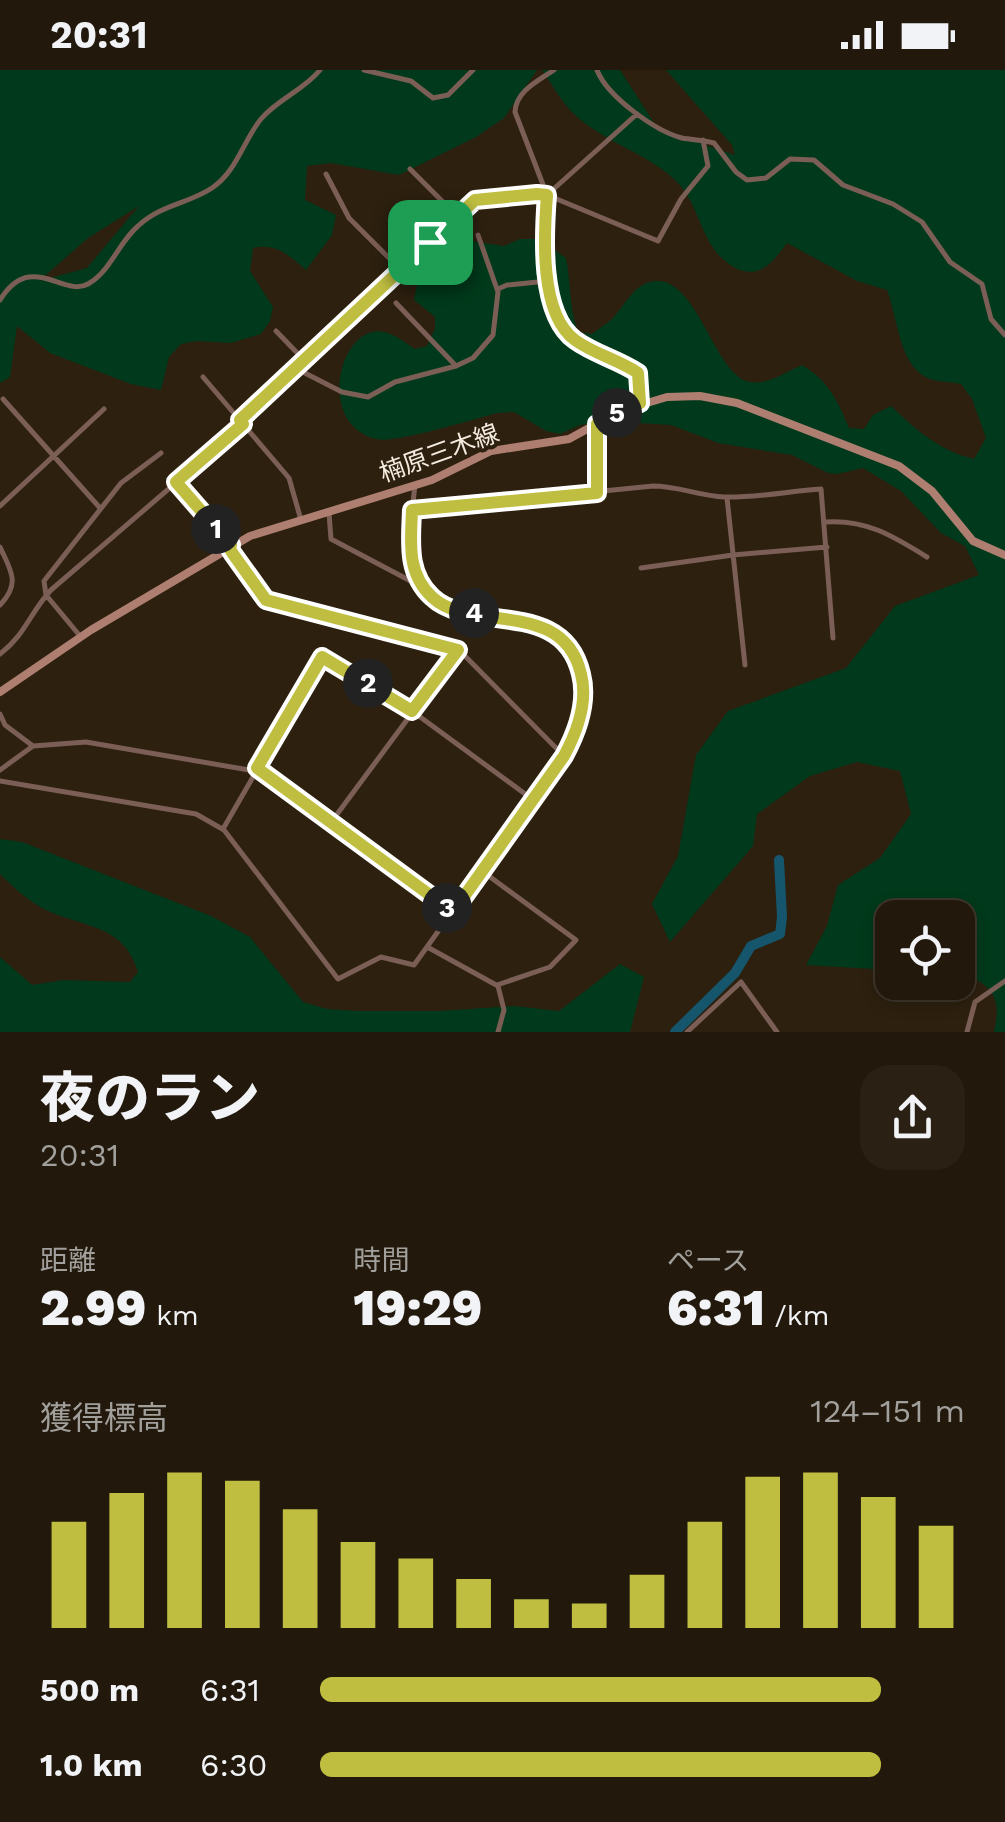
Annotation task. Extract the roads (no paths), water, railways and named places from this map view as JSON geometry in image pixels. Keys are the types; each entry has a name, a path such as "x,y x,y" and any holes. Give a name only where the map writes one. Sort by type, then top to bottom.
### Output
{"main road":[{"name":"楠原三木線","path":"0,692 80,636 230,546 454,471 491,451 555,442 640,403 683,396 737,402 898,466 932,491 973,541 1005,555"}],"street":[{"path":"0,300 8,287 27,279 45,277 80,287 90,283 102,274 142,222 225,178 258,122 320,70"},
{"path":"364,70 411,81 433,98 448,95 472,70"},
{"path":"554,70 522,92 515,112 547,195 544,240 548,281 570,336 638,373 640,403"},
{"path":"597,70 614,96 637,114 682,138 714,142 736,172 747,180 766,178 790,159 814,160 843,186 903,210 930,231 950,262 982,284 991,319 1005,336"},
{"path":"547,195 637,114"},
{"path":"0,654 22,636 32,610 46,595 176,482 478,199 547,195 658,241 681,199 708,166 703,140"},
{"path":"410,168 458,216"},
{"path":"326,174 350,218 400,269"},
{"path":"297,369 342,392 368,397 395,382 472,358 493,335 498,289 478,235"},
{"path":"498,289 507,284 548,281"},
{"path":"396,303 456,366"},
{"path":"276,331 305,360"},
{"path":"202,377 288,478 300,520"},
{"path":"3,399 100,508"},
{"path":"0,506 104,408"},
{"path":"597,424 597,493"},
{"path":"80,636 46,595 44,581 121,483 161,453"},
{"path":"176,482 230,546 266,600 458,650 564,756"},
{"path":"415,485 411,556 424,588"},
{"path":"412,510 662,486 727,498 821,489 834,638"},
{"path":"727,498 745,664"},
{"path":"0,781 196,814 223,830 338,979 381,957 414,965 564,756 584,694 580,668 556,635 524,622 441,604 424,588 330,538 329,511"},
{"path":"825,522 864,524 888,533 927,557"},
{"path":"0,547 13,576 12,591 0,605"},
{"path":"641,568 827,547"},
{"path":"331,822 458,650"},
{"path":"223,830 322,657 412,711 532,799"},
{"path":"0,714 4,726 33,746"},
{"path":"0,770 33,746 86,742 256,769 453,912"},
{"path":"482,871 576,940 550,968 497,985"},
{"path":"429,948 497,985 504,1010 498,1032"},
{"path":"687,1032 741,982 777,1032"},
{"path":"967,1032 974,1002 1005,982"}],"waterway":[{"path":"675,1032 735,973 751,946 780,934 779,860"}]}
